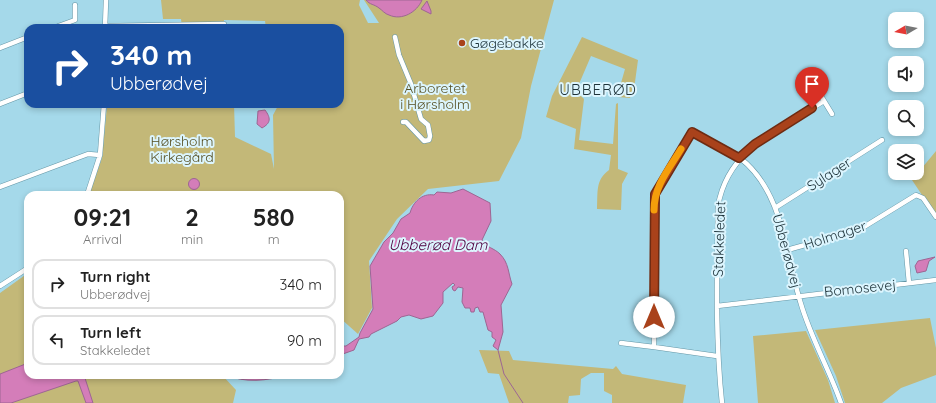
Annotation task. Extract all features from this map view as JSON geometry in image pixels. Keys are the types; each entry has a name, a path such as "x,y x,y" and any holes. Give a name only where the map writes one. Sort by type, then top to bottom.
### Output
{"street":[{"path":"105,24 106,0"},
{"path":"64,24 75,20 75,5"},
{"path":"395,38 399,55 411,84 422,119 428,125 430,139 424,141 406,122 403,122"},
{"path":"0,48 24,39"},
{"path":"0,104 24,95"},
{"path":"821,96 832,114"},
{"name":"Stakkeledet","path":"722,403 717,356 717,306 718,206 724,183 730,170 739,158 755,144 824,101"},
{"path":"88,191 100,155 104,108"},
{"name":"Ubberødvej","path":"654,347 655,194 692,132 739,158 762,182 775,208 798,295 841,403"},
{"name":"Sylager","path":"775,208 882,140"},
{"path":"0,187 88,154 100,155"},
{"name":"Holmager","path":"787,250 859,230 916,195 923,198 936,217"},
{"name":"Bomosevej","path":"906,251 909,283"},
{"path":"0,286 24,271"},
{"name":"Bomosevej","path":"717,306 798,295 936,280"},
{"path":"621,344 717,356"}],"green space":[{"name":"Arboretet i Hørsholm","path":"161,0 360,0 359,5 368,23 379,23 364,0 554,0 531,86 521,138 499,181 428,189 397,219 369,261 372,308 358,334 344,322 344,191 90,191 102,158 107,108 234,108 235,137 271,154 274,169 273,115 277,108 344,108 344,24 265,24 265,21 224,20 224,24 182,24 181,19 163,19"},
{"path":"582,37 638,60 635,82 630,98 617,97 625,69 591,56 576,91 584,99 579,140 613,144 616,104 618,103 618,169 628,173 622,184 621,210 597,209 599,183 601,178 609,170 611,155 574,149 576,129 546,117 552,96"},
{"path":"936,151 936,216 912,180 924,180 924,166"},
{"path":"24,276 24,379 226,379 236,390 233,403 0,403 0,293"},
{"path":"930,318 936,348 936,375 901,388 882,403 845,403 836,376 815,330"},
{"path":"806,331 828,380 835,403 758,403 753,336"},
{"path":"479,350 509,351 513,360 613,369 616,366 622,374 686,385 683,403 612,403 612,395 604,391 604,373 591,373 581,379 580,395 569,396 568,403 509,403 499,374 488,373"}],"water":[{"path":"366,0 422,0 413,12 404,16 394,17 385,13"},
{"path":"427,1 431,11 431,14 421,9"},
{"path":"265,110 269,120 262,128 257,124 258,111"},
{"path":"194,178 198,180 200,184 198,188 194,190 190,188 188,184 190,180"},
{"name":"Ubberød Dam","path":"463,189 490,203 491,221 482,240 486,245 498,252 503,257 507,265 512,284 501,305 503,332 498,350 493,346 496,340 492,337 492,332 488,330 483,312 480,312 478,307 475,308 474,312 471,312 470,308 465,308 462,302 463,288 458,287 455,291 453,290 452,287 455,285 453,283 443,292 443,303 433,316 421,319 409,315 401,317 397,321 371,334 369,337 359,339 354,350 344,354 344,346 359,337 373,309 370,266 384,242 393,233 401,219 410,213 413,205 419,199 426,195 434,195 437,192 451,193"},
{"path":"935,257 929,261 926,271 917,273 915,266 918,261"},
{"path":"24,365 24,379 85,379 93,403 86,403 78,381 76,381 11,403 0,403 0,374"},
{"path":"240,379 272,379 264,380"}],"waterway":[{"path":"498,350 504,374 523,403"}],"slow traffic":[{"path":"654,210 655,194 658,186 681,149"}],"place":[{"name":"Gøgebakke","path":"462,43"}],"district":[{"name":"UBBERØD","path":"598,89"}],"route":[{"path":"654,317 655,194 658,186 692,132 725,148 739,158 755,144 812,108"}],"park label":[{"name":"Hørsholm Kirkegård","path":"182,150"}]}
